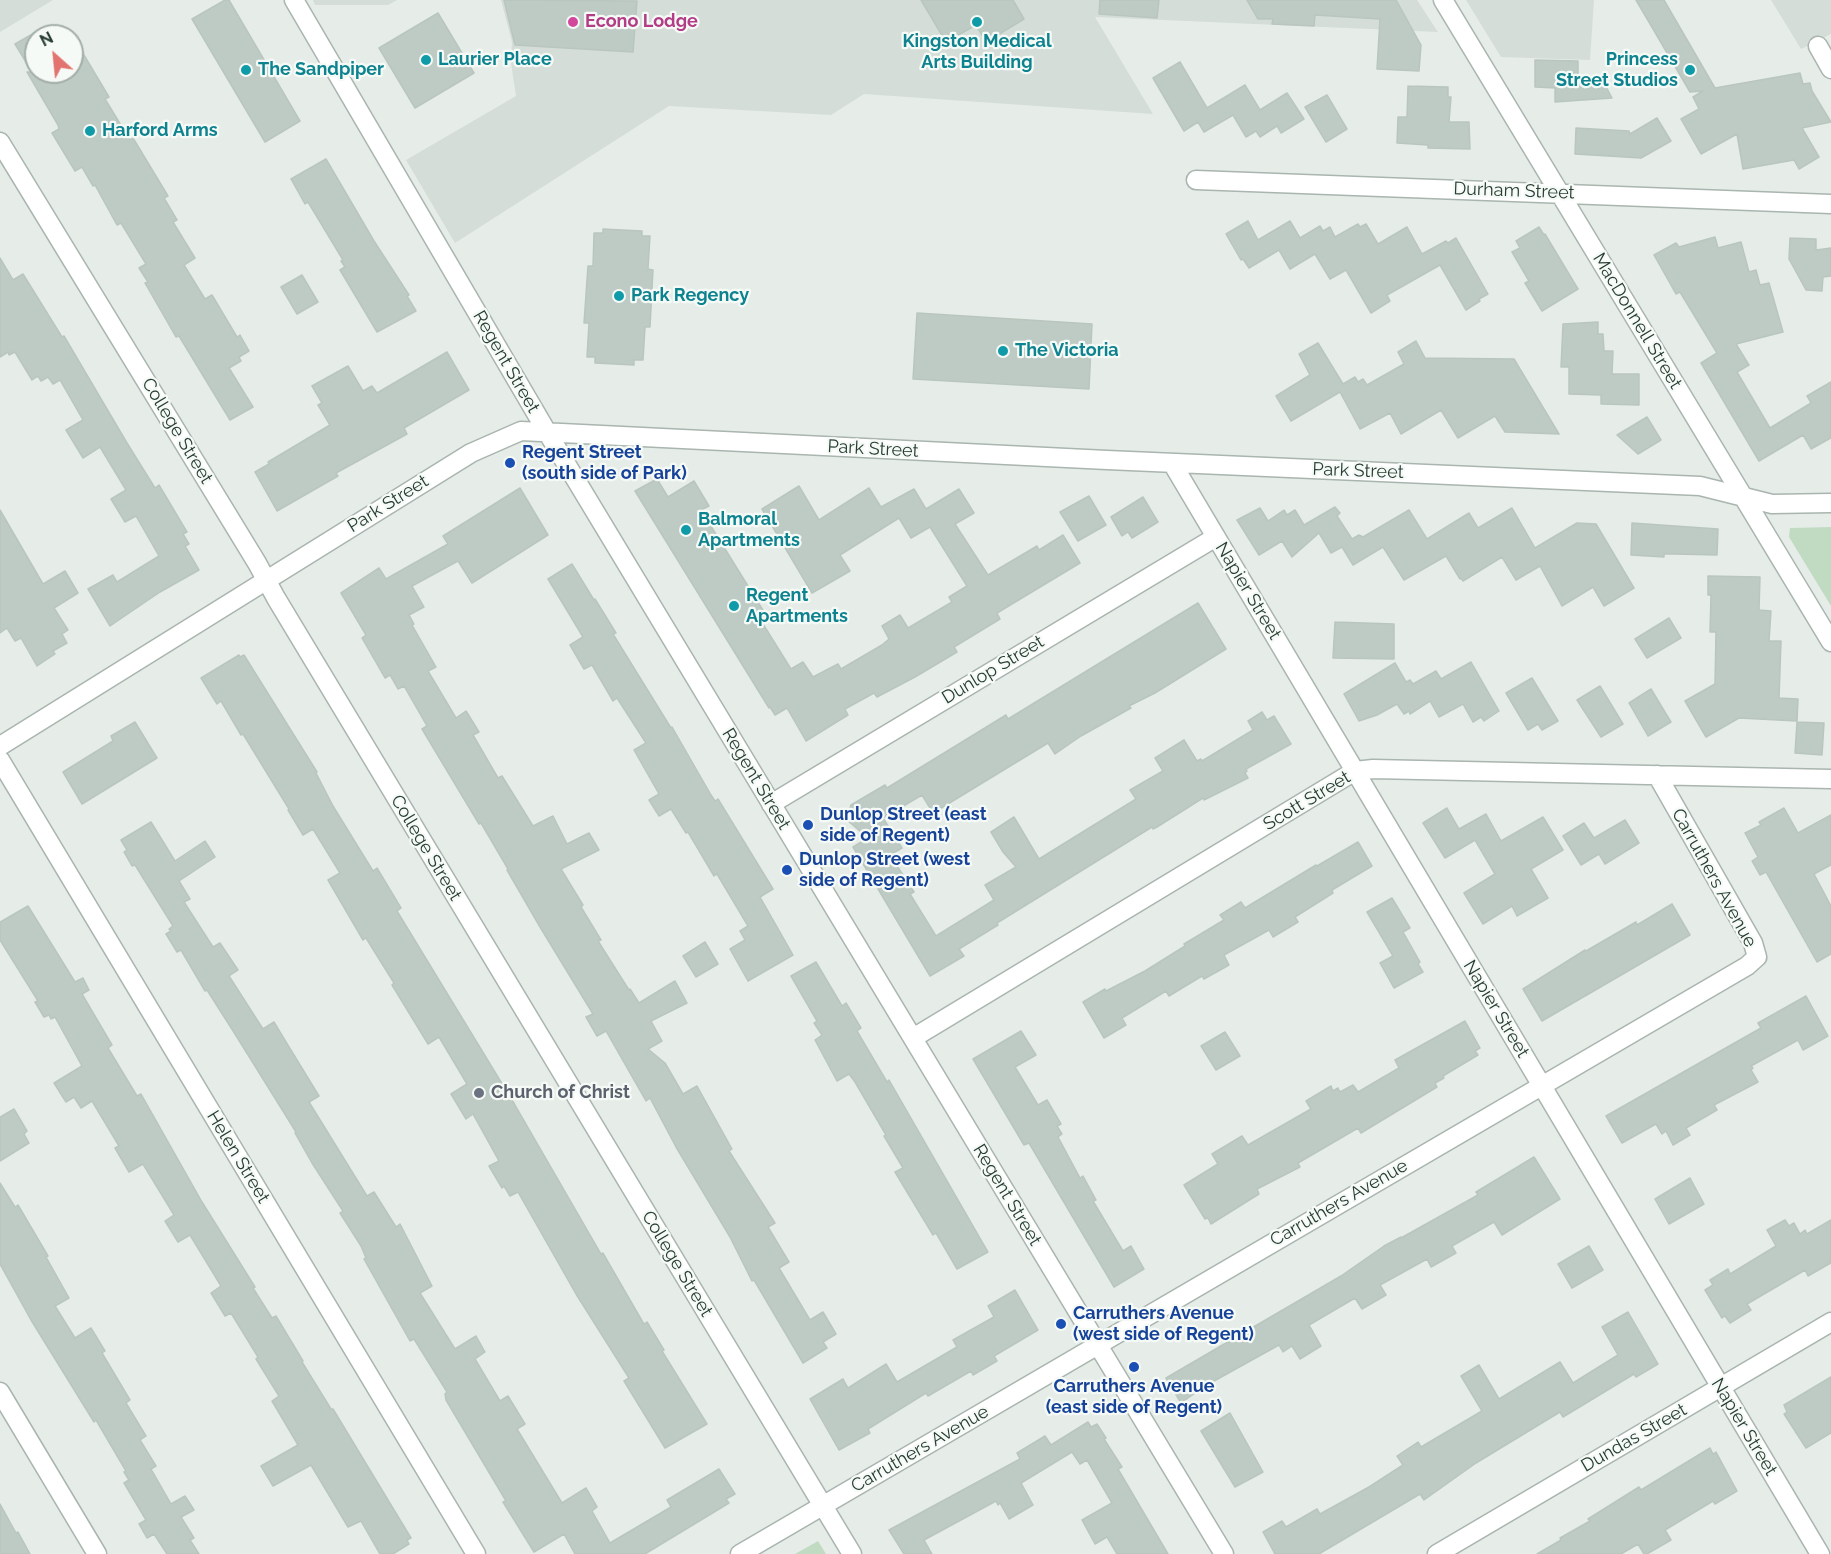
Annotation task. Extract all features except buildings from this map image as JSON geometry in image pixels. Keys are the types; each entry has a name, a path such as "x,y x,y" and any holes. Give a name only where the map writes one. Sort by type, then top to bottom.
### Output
{"street":[{"name":"Regent Street","path":"294,0 547,432 1224,1554"},
{"name":"MacDonnell Street","path":"1443,0 1831,642"},
{"path":"1818,46 1831,69"},
{"name":"College Street","path":"0,142 267,580 852,1554"},
{"name":"Durham Street","path":"1196,180 1831,204"},
{"name":"Park Street","path":"0,746 471,453 521,431 587,436 1700,486 1772,504 1831,503"},
{"name":"Napier Street","path":"1172,463 1820,1554"},
{"name":"Dunlop Street","path":"771,804 1216,537"},
{"name":"Helen Street","path":"0,760 476,1554"},
{"name":"Scott Street","path":"913,1038 1355,771 1373,769 1831,779"},
{"name":"Carruthers Avenue","path":"740,1554 1747,966 1757,957 1753,944 1657,775"},
{"name":"Dundas Street","path":"1437,1554 1831,1322"},
{"path":"0,1392 97,1554"}],"shaded area":[{"path":"0,0 53,0 0,32"},
{"path":"313,0 397,0 388,5 315,5"},
{"path":"501,0 1417,0 1438,32 1095,17 1153,114 864,94 831,115 669,106 455,243 406,160 516,96 511,63 512,42"},
{"path":"1466,0 1594,0 1590,60 1501,57"},
{"path":"1771,0 1831,0 1831,34 1801,49"}],"green space":[{"path":"1831,527 1831,606 1789,537 1790,528"},
{"path":"818,1541 826,1554 795,1554"}],"place":[{"name":"Econo Lodge","path":"573,22"},
{"name":"Kingston Medical Arts Building","path":"977,22"},
{"name":"Laurier Place","path":"426,60"},
{"name":"The Sandpiper","path":"246,70"},
{"name":"Princess Street Studios","path":"1690,70"},
{"name":"Harford Arms","path":"90,131"},
{"name":"Park Regency","path":"619,296"},
{"name":"The Victoria","path":"1003,351"},
{"name":"Regent Street (south side of Park)","path":"510,463"},
{"name":"Balmoral Apartments","path":"686,530"},
{"name":"Regent Apartments","path":"734,606"},
{"name":"Dunlop Street (east side of Regent)","path":"808,825"},
{"name":"Dunlop Street (west side of Regent)","path":"787,870"},
{"name":"Church of Christ","path":"479,1093"},
{"name":"Carruthers Avenue (west side of Regent)","path":"1061,1324"},
{"name":"Carruthers Avenue (east side of Regent)","path":"1134,1367"}]}
